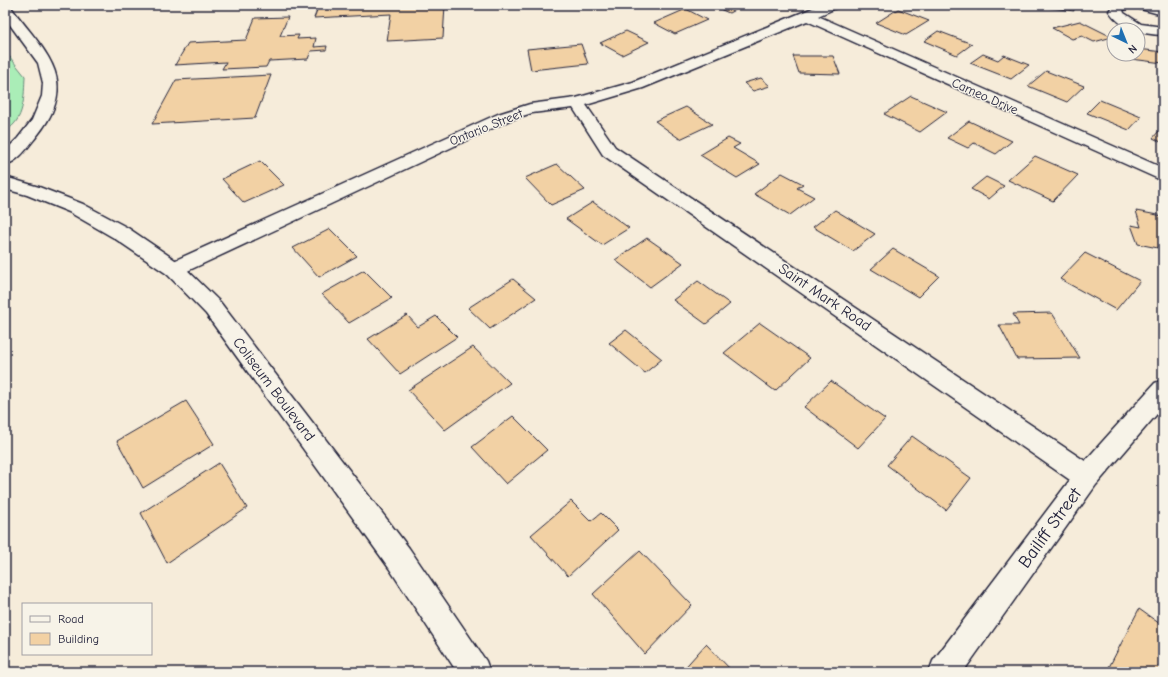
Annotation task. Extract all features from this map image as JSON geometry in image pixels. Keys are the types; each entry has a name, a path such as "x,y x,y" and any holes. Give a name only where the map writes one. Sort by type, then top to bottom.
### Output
{"street":[{"name":"Ontario Street","path":"174,269 504,117 530,109 577,103 638,85 831,5"},
{"path":"1124,5 1118,7 1116,11 1119,16 1126,21 1147,29 1163,30"},
{"path":"1142,5 1162,9"},
{"path":"5,9 48,69 50,82 48,101 42,117 24,142 5,160"},
{"name":"Cameo Drive","path":"807,16 1163,175"},
{"name":"Saint Mark Road","path":"577,103 609,150 1088,477"},
{"name":"Coliseum Boulevard","path":"5,183 32,191 76,208 122,233 174,269 213,308 399,558 475,672"},
{"name":"Bailiff Street","path":"944,672 1088,477 1163,390"}],"green space":[{"path":"5,51 25,76 24,100 20,114 12,127 5,131"}],"building":[{"path":"319,5 445,5 443,38 387,41 391,14 314,18"},
{"path":"710,5 744,5 729,13"},
{"path":"1045,5 1073,5 1074,11 1045,7"},
{"path":"686,9 707,20 675,34 654,23"},
{"path":"898,9 929,21 906,35 876,23"},
{"path":"288,17 280,36 299,35 297,39 316,38 314,47 327,46 326,50 311,51 308,59 269,61 266,67 222,69 226,62 175,65 188,43 246,40 255,18"},
{"path":"1080,21 1106,34 1106,39 1094,42 1082,36 1072,39 1052,28"},
{"path":"626,31 649,42 622,55 600,43"},
{"path":"938,31 972,44 957,55 924,41"},
{"path":"581,44 588,64 531,70 527,49"},
{"path":"1146,50 1163,52 1163,63 1146,61"},
{"path":"983,54 998,60 1004,55 1029,65 1011,79 970,63"},
{"path":"793,56 833,56 840,74 799,73"},
{"path":"1046,71 1084,86 1067,102 1028,86"},
{"path":"271,75 255,118 152,124 176,80"},
{"path":"761,78 770,86 753,91 744,83"},
{"path":"911,96 947,112 920,132 884,114"},
{"path":"1100,100 1141,117 1129,130 1087,113"},
{"path":"686,107 712,124 680,139 655,121"},
{"path":"969,121 1012,141 996,154 974,143 968,148 947,138"},
{"path":"1163,126 1163,143 1153,138"},
{"path":"728,138 740,144 733,148 760,164 737,178 700,155"},
{"path":"1035,156 1078,175 1053,201 1008,180"},
{"path":"260,161 284,185 244,203 222,179"},
{"path":"557,164 585,190 551,205 525,178"},
{"path":"782,173 803,184 797,188 814,197 790,215 754,194"},
{"path":"986,177 1004,186 989,199 971,189"},
{"path":"593,202 629,228 602,245 566,219"},
{"path":"835,210 875,234 853,251 813,227"},
{"path":"1136,211 1163,216 1163,249 1138,244 1131,225 1141,227"},
{"path":"330,229 357,256 319,277 293,248"},
{"path":"647,238 683,263 650,287 615,260"},
{"path":"893,249 939,276 918,297 871,269"},
{"path":"1085,253 1140,281 1116,310 1060,279"},
{"path":"364,270 392,298 349,323 322,294"},
{"path":"513,279 536,298 490,329 468,308"},
{"path":"698,281 730,304 706,324 673,300"},
{"path":"1052,313 1080,358 1017,359 999,325 1019,325 1013,314"},
{"path":"407,315 418,327 436,316 457,337 400,374 368,339"},
{"path":"760,323 810,358 775,391 724,353"},
{"path":"626,330 662,359 645,373 609,343"},
{"path":"473,347 510,383 445,430 408,390"},
{"path":"831,381 885,419 858,448 804,407"},
{"path":"186,401 214,444 143,488 117,441"},
{"path":"513,416 547,450 506,484 472,447"},
{"path":"912,436 971,478 946,510 887,465"},
{"path":"219,463 247,508 167,563 141,513"},
{"path":"571,501 591,521 601,513 618,530 568,576 531,535"},
{"path":"640,551 692,605 645,654 593,594"},
{"path":"1139,609 1163,626 1163,672 1108,672 1107,671"},
{"path":"706,644 733,672 681,672"}]}
